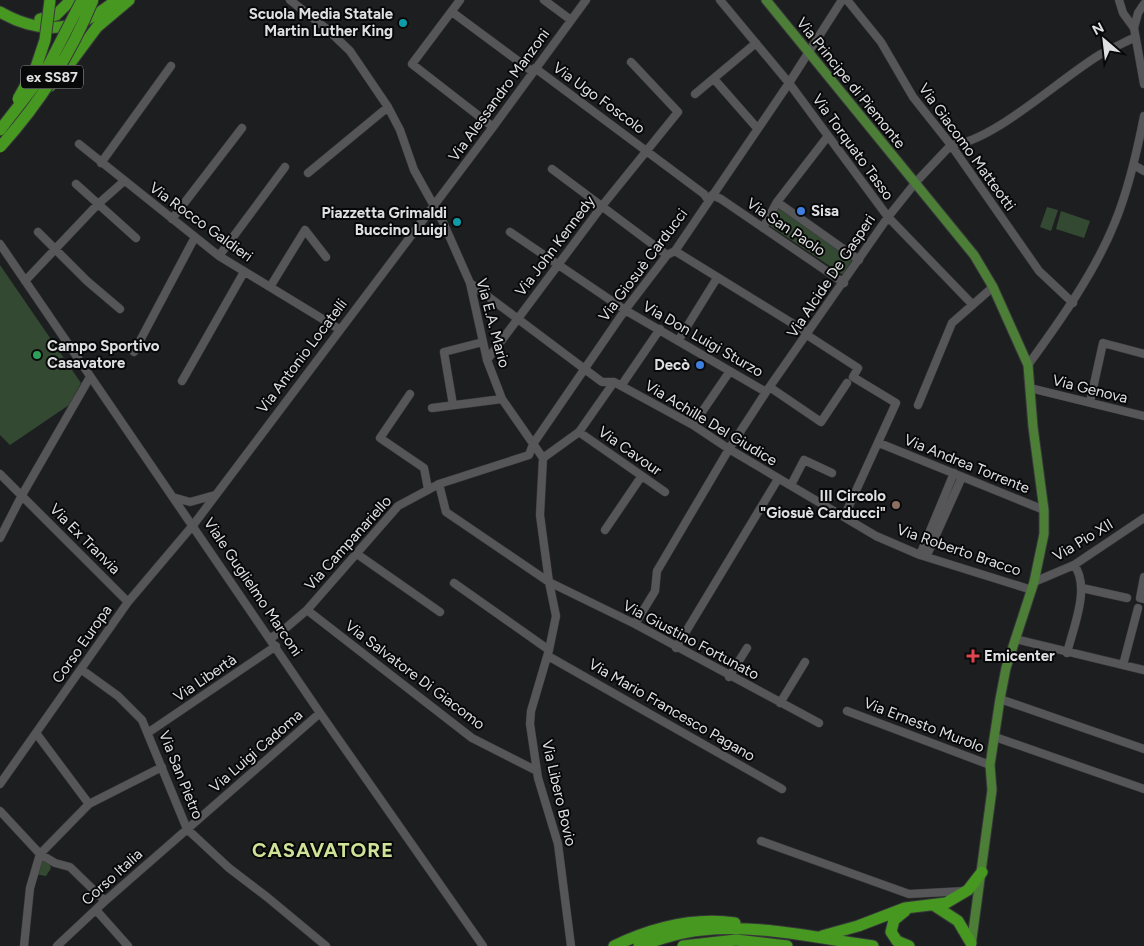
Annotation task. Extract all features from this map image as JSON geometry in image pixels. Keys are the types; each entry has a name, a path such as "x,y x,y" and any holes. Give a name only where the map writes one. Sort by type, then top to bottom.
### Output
{"highway":[{"path":"3,127 36,67 45,40 50,0"},
{"name":"ex SS87","path":"3,127 45,72 82,0"},
{"name":"ex SS87","path":"0,147 30,114 83,26 93,0"},
{"path":"45,90 62,74 97,27 129,0"},
{"path":"0,6 18,15 42,19 56,14 69,2"},
{"path":"0,12 35,26 55,29 93,18 112,2"},
{"path":"812,937 858,926 905,908 935,906 956,899 968,890 982,872"},
{"path":"909,946 897,941 891,932 891,926 899,915 918,906"},
{"path":"935,906 958,921 971,944"},
{"path":"614,946 655,931 703,920 747,925 770,932"},
{"path":"639,946 674,935 701,930 734,928 873,946"},
{"path":"683,946 736,940 776,946"}],"main road":[{"name":"Via Principe di Piemonte","path":"766,0 974,254 993,287 1028,365 1044,510 1044,534 1033,586 1015,639 1000,699 990,765 992,790 971,944"}],"street":[{"name":"Via E.A. Mario","path":"290,0 328,30 350,52 388,107 400,130 414,170 470,283 487,360 502,398 533,444"},
{"path":"460,0 412,64 493,127"},
{"path":"544,0 570,20"},
{"name":"Via Alessandro Manzoni","path":"433,206 586,0"},
{"name":"Via Torquato Tasso","path":"720,0 789,83 888,218 972,304"},
{"path":"809,53 842,0"},
{"name":"Via Giacomo Matteotti","path":"847,0 881,42 913,97 951,145 1039,271 1073,303"},
{"path":"1119,0 1123,13 1134,28 1144,84"},
{"path":"1134,28 1138,13 1144,4"},
{"name":"Via Ugo Foscolo","path":"452,12 710,197"},
{"path":"916,182 951,145 961,145 987,133 1100,54 1136,37"},
{"path":"696,94 756,43"},
{"name":"Via Giosuè Carducci","path":"533,444 626,310 667,255 675,251 809,53"},
{"name":"Via Ugo Foscolo","path":"631,62 678,112 646,150"},
{"path":"101,163 171,66"},
{"path":"714,79 757,128"},
{"path":"308,174 388,107"},
{"path":"1028,365 1073,303 1115,223 1140,168 1144,116"},
{"path":"172,219 242,128"},
{"path":"763,228 777,202 828,136"},
{"name":"Via Rocco Galdieri","path":"79,144 124,182 219,256 339,329"},
{"name":"Via John Kennedy","path":"487,360 557,265 646,150"},
{"path":"219,256 285,167"},
{"path":"1140,168 1144,179"},
{"path":"552,169 667,255"},
{"path":"25,281 97,205 124,182"},
{"name":"Via Alcide De Gasperi","path":"635,624 655,591 657,571 729,450 768,390 888,218 916,182"},
{"path":"76,184 97,205 136,238"},
{"name":"Via San Paolo","path":"710,197 721,199 844,283"},
{"path":"777,202 859,260"},
{"name":"Via Antonio Locatelli","path":"194,524 433,206"},
{"path":"270,287 305,230 326,257"},
{"path":"38,232 55,250 120,308"},
{"path":"510,232 626,310"},
{"path":"134,352 195,237"},
{"name":"Viale Guglielmo Marconi","path":"0,244 90,377 194,524 320,713 483,946"},
{"path":"675,251 808,334 858,368 853,377 896,403 844,517"},
{"path":"182,381 244,272"},
{"path":"678,341 717,278"},
{"name":"Via Achille Del Giudice","path":"470,283 602,382 618,384 693,425 729,450 876,536"},
{"path":"918,404 952,323 993,287"},
{"name":"Via Don Luigi Sturzo","path":"626,310 730,371 768,390"},
{"path":"533,444 542,458 578,432 660,330"},
{"path":"453,405 444,352 483,342"},
{"path":"1090,402 1104,343 1144,354"},
{"path":"693,425 730,371"},
{"path":"0,538 22,495 90,377"},
{"path":"768,390 821,422 847,382"},
{"name":"Via Genova","path":"1030,388 1144,416"},
{"path":"410,394 380,438 424,468 428,489"},
{"path":"432,408 502,398"},
{"name":"Via Cavour","path":"578,432 665,492"},
{"name":"Via Andrea Torrente","path":"879,443 1044,510"},
{"name":"Via Campanariello","path":"271,638 288,627 307,610 398,506 439,484 529,455 533,444"},
{"name":"Via Libero Bovio","path":"542,458 540,515 549,582 556,616 548,653 531,711 530,724 537,771 558,844 571,946"},
{"path":"791,485 804,460 832,473"},
{"name":"Via Ex Tranvia","path":"0,474 128,602"},
{"path":"924,555 958,475"},
{"path":"605,530 641,477"},
{"path":"676,648 778,479"},
{"name":"Via Giustino Fortunato","path":"439,484 446,512 549,582 635,624 729,677 819,723"},
{"path":"175,498 190,502 215,495"},
{"path":"1142,519 1144,529"},
{"name":"Via Pio XII","path":"1033,586 1074,565 1142,519"},
{"name":"Corso Europa","path":"1,781 82,670 128,602 194,524"},
{"name":"Via Roberto Bracco","path":"876,536 924,555 1033,586"},
{"path":"357,554 440,612"},
{"path":"1067,653 1082,588 1078,570 1074,565"},
{"path":"1144,577 1140,598 1144,599"},
{"name":"Via Mario Francesco Pagano","path":"454,583 548,653 782,789"},
{"path":"1082,588 1127,598"},
{"path":"1123,665 1138,608"},
{"name":"Via Salvatore Di Giacomo","path":"307,610 472,738 537,771"},
{"path":"1015,639 1144,670"},
{"name":"Via Libertà","path":"149,732 276,646"},
{"path":"729,677 747,648"},
{"path":"780,703 805,662"},
{"name":"Via San Pietro","path":"82,670 131,707 149,732 187,829 229,868 267,896 326,946"},
{"path":"1000,699 1144,749"},
{"name":"Via Ernesto Murolo","path":"848,712 990,765"},
{"name":"Via Luigi Cadoma","path":"187,829 320,713"},
{"path":"36,733 90,804"},
{"path":"995,737 1144,789"},
{"path":"24,946 30,888 40,854 90,804 162,767"},
{"path":"0,811 40,854 55,862 70,866 105,901"},
{"name":"Corso Italia","path":"56,946 187,829"},
{"path":"761,841 909,894 968,890"},
{"path":"96,910 128,946"}],"green space":[{"path":"778,207 852,260 843,275 767,224"},
{"path":"1047,207 1058,210 1051,231 1040,227"},
{"path":"1061,211 1090,221 1084,238 1056,229"},
{"name":"Campo Sportivo Casavatore","path":"0,265 81,383 69,405 10,445 0,435"},
{"path":"39,858 49,863 51,868 46,876 35,874"}],"place":[{"name":"Scuola Media Statale Martin Luther King","path":"403,23"},
{"name":"Sisa","path":"801,211"},
{"name":"Piazzetta Grimaldi Buccino Luigi","path":"457,222"},
{"name":"Campo Sportivo Casavatore","path":"37,355"},
{"name":"Decò","path":"700,365"},
{"name":"III Circolo \"Giosuè Carducci\"","path":"896,505"},
{"name":"Emicenter","path":"973,656"}],"district":[{"name":"CASAVATORE","path":"323,850"}]}
